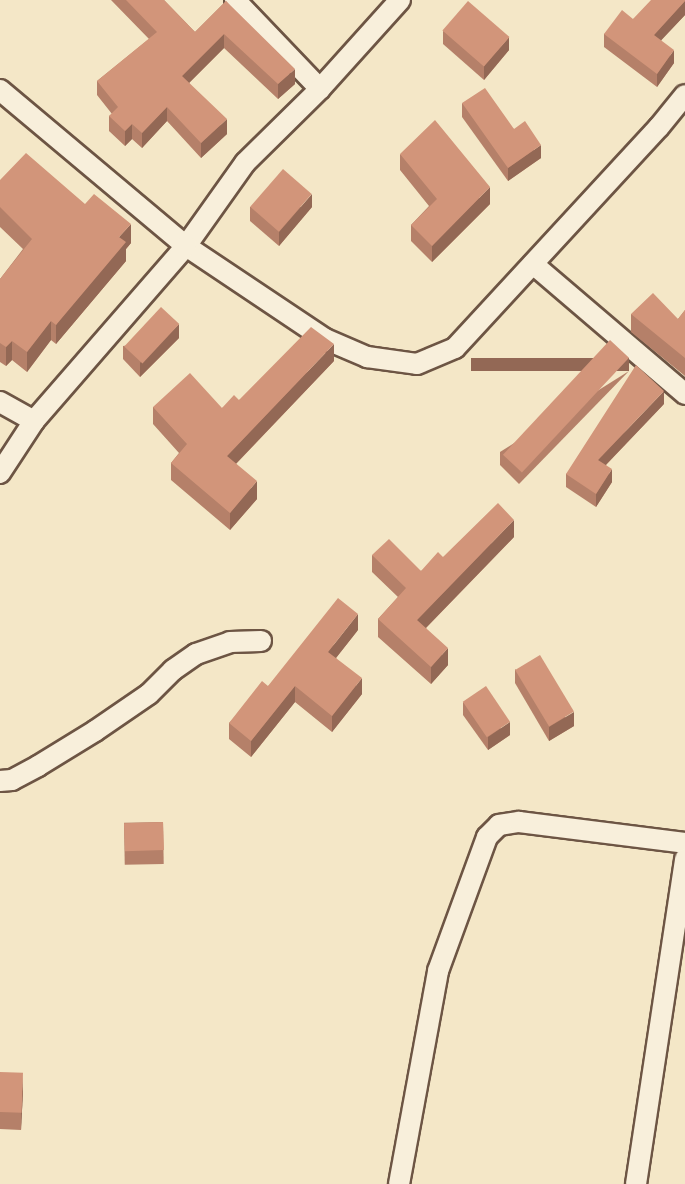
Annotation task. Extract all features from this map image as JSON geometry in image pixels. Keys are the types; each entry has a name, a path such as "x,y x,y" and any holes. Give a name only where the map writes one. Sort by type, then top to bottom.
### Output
{"street":[{"path":"235,0 320,89"},
{"path":"0,473 34,421 186,246 245,162 320,89 400,0"},
{"path":"0,90 186,246 325,339 367,357 417,364 455,348 685,95"},
{"path":"533,264 685,394"},
{"path":"0,402 34,421"},
{"path":"0,781 12,780 95,731 149,694 173,670 196,654 230,642 261,641"},
{"path":"399,1184 438,971 487,837 499,825 519,822 685,843"},
{"path":"636,1184 684,868"}],"building":[{"path":"126,0 164,0 195,32 226,1 295,69 278,84 224,34 182,76 227,119 201,143 167,107 142,133 132,124 125,131 109,116 118,107 97,81 157,32"},
{"path":"651,0 685,0 654,35 674,50 657,74 604,34 622,10 633,19"},
{"path":"468,1 510,37 484,67 442,30"},
{"path":"485,88 514,129 525,121 541,145 508,168 462,103"},
{"path":"435,120 490,187 432,246 411,225 437,199 400,154"},
{"path":"26,153 85,204 94,194 131,224 119,237 126,242 56,325 51,321 27,352 12,341 6,347 0,343 0,279 32,239 0,207 0,180"},
{"path":"283,169 312,194 279,232 250,207"},
{"path":"653,293 678,319 685,310 685,358 631,314"},
{"path":"161,307 179,324 142,364 124,346"},
{"path":"311,327 334,344 227,456 257,481 230,513 171,463 187,444 153,407 190,373 222,408 234,395 239,400"},
{"path":"610,340 629,358 522,473 503,455"},
{"path":"636,365 664,391 598,460 612,469 596,494 566,474"},
{"path":"498,503 514,520 417,620 448,648 431,667 378,619 406,588 372,555 389,539 421,571 438,552 443,557"},
{"path":"338,598 358,614 328,652 362,678 332,716 295,686 251,741 229,723 262,681 268,686"},
{"path":"540,655 574,712 549,727 515,670"},
{"path":"486,686 510,722 487,737 463,702"},
{"path":"163,822 164,850 125,851 124,823"},
{"path":"0,1072 23,1073 22,1113 0,1112"}]}
